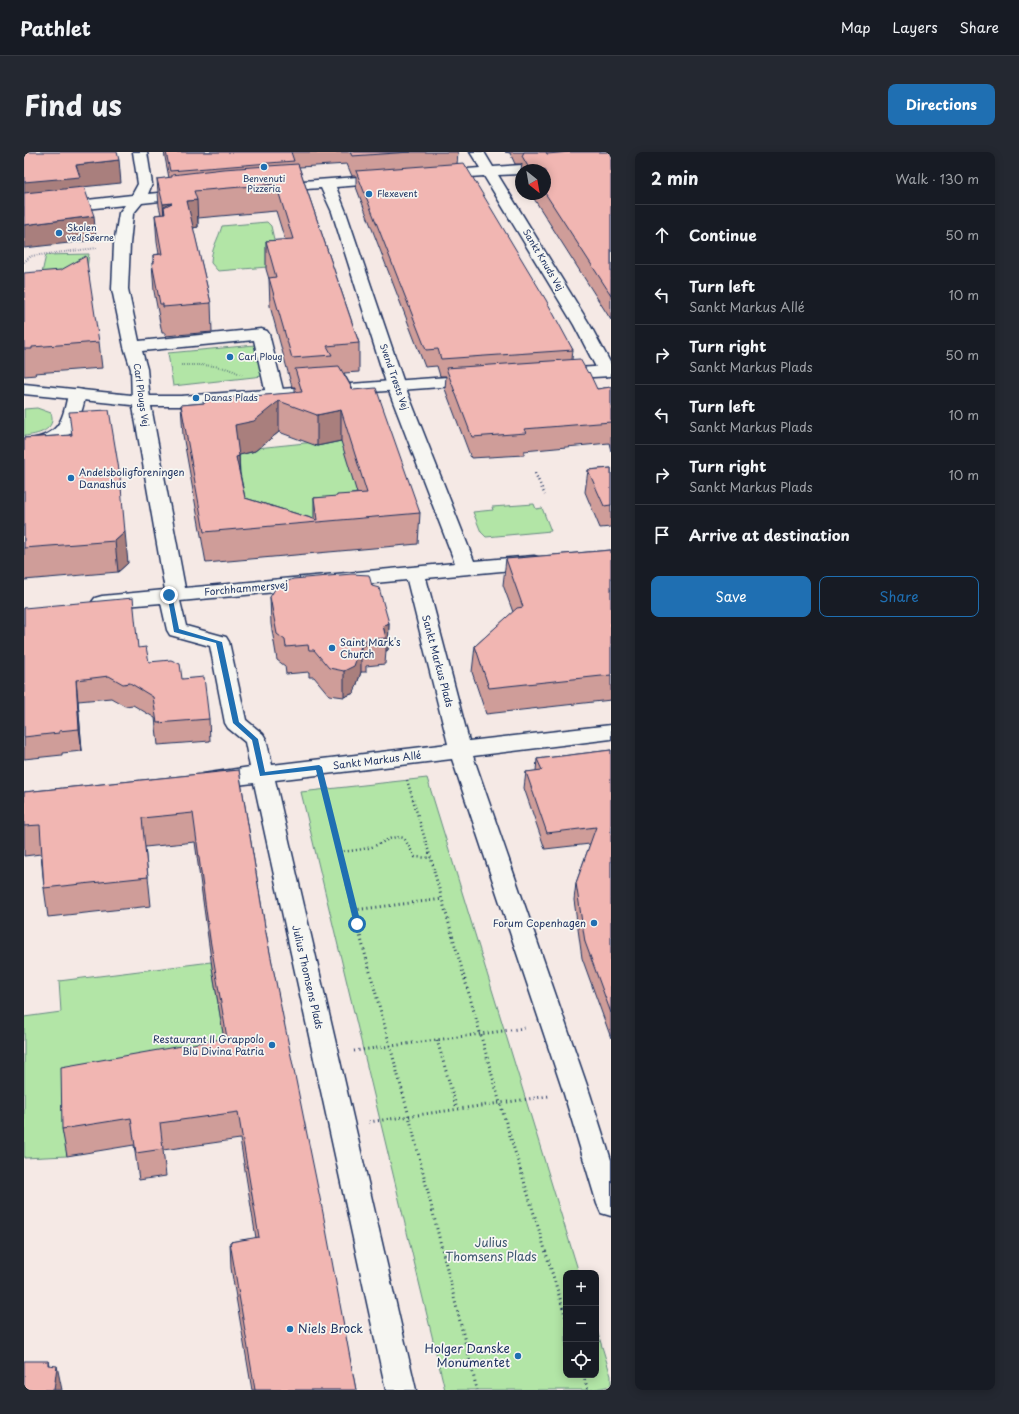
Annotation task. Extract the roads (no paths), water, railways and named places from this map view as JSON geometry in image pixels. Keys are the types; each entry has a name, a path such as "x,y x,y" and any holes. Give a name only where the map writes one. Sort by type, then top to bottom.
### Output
{"street":[{"name":"Carl Plougs Vej","path":"140,152 145,184 138,199 126,213 122,244 120,289 132,347 139,369 141,402 173,595"},
{"name":"Sankt Knuds Vej","path":"477,152 609,371"},
{"path":"429,176 611,163"},
{"path":"264,188 399,178"},
{"name":"Svend Trøsts Vej","path":"327,184 339,212 396,386 467,568"},
{"path":"24,211 200,193"},
{"path":"132,347 262,334 275,394"},
{"path":"544,375 609,371"},
{"path":"24,389 53,390 141,402 181,401 489,379"},
{"path":"24,445 47,440 59,435 68,427 77,394"},
{"name":"Forchhammersvej","path":"85,603 550,561"},
{"name":"Sankt Markus Plads","path":"415,573 460,750"},
{"path":"173,595 177,630 219,642 236,723 255,739 263,774"},
{"name":"Sankt Markus Allé","path":"191,782 611,732"},
{"path":"460,750 554,1024 611,1204"},
{"name":"Julius Thomsens Plads","path":"263,774 401,1390"}],"place":[{"name":"Benvenuti Pizzeria","path":"264,167"},
{"name":"Flexevent","path":"369,194"},
{"name":"Skolen ved Søerne","path":"59,233"},
{"name":"Carl Ploug","path":"230,357"},
{"name":"Danas Plads","path":"196,398"},
{"name":"Andelsboligforeningen Danashus","path":"71,478"},
{"name":"Saint Mark's Church","path":"332,648"},
{"name":"Forum Copenhagen","path":"594,923"},
{"name":"Restaurant Il Grappolo Blu Divina Patria","path":"272,1045"},
{"name":"Niels Brock","path":"290,1329"},
{"name":"Holger Danske Monumentet","path":"518,1356"}]}
